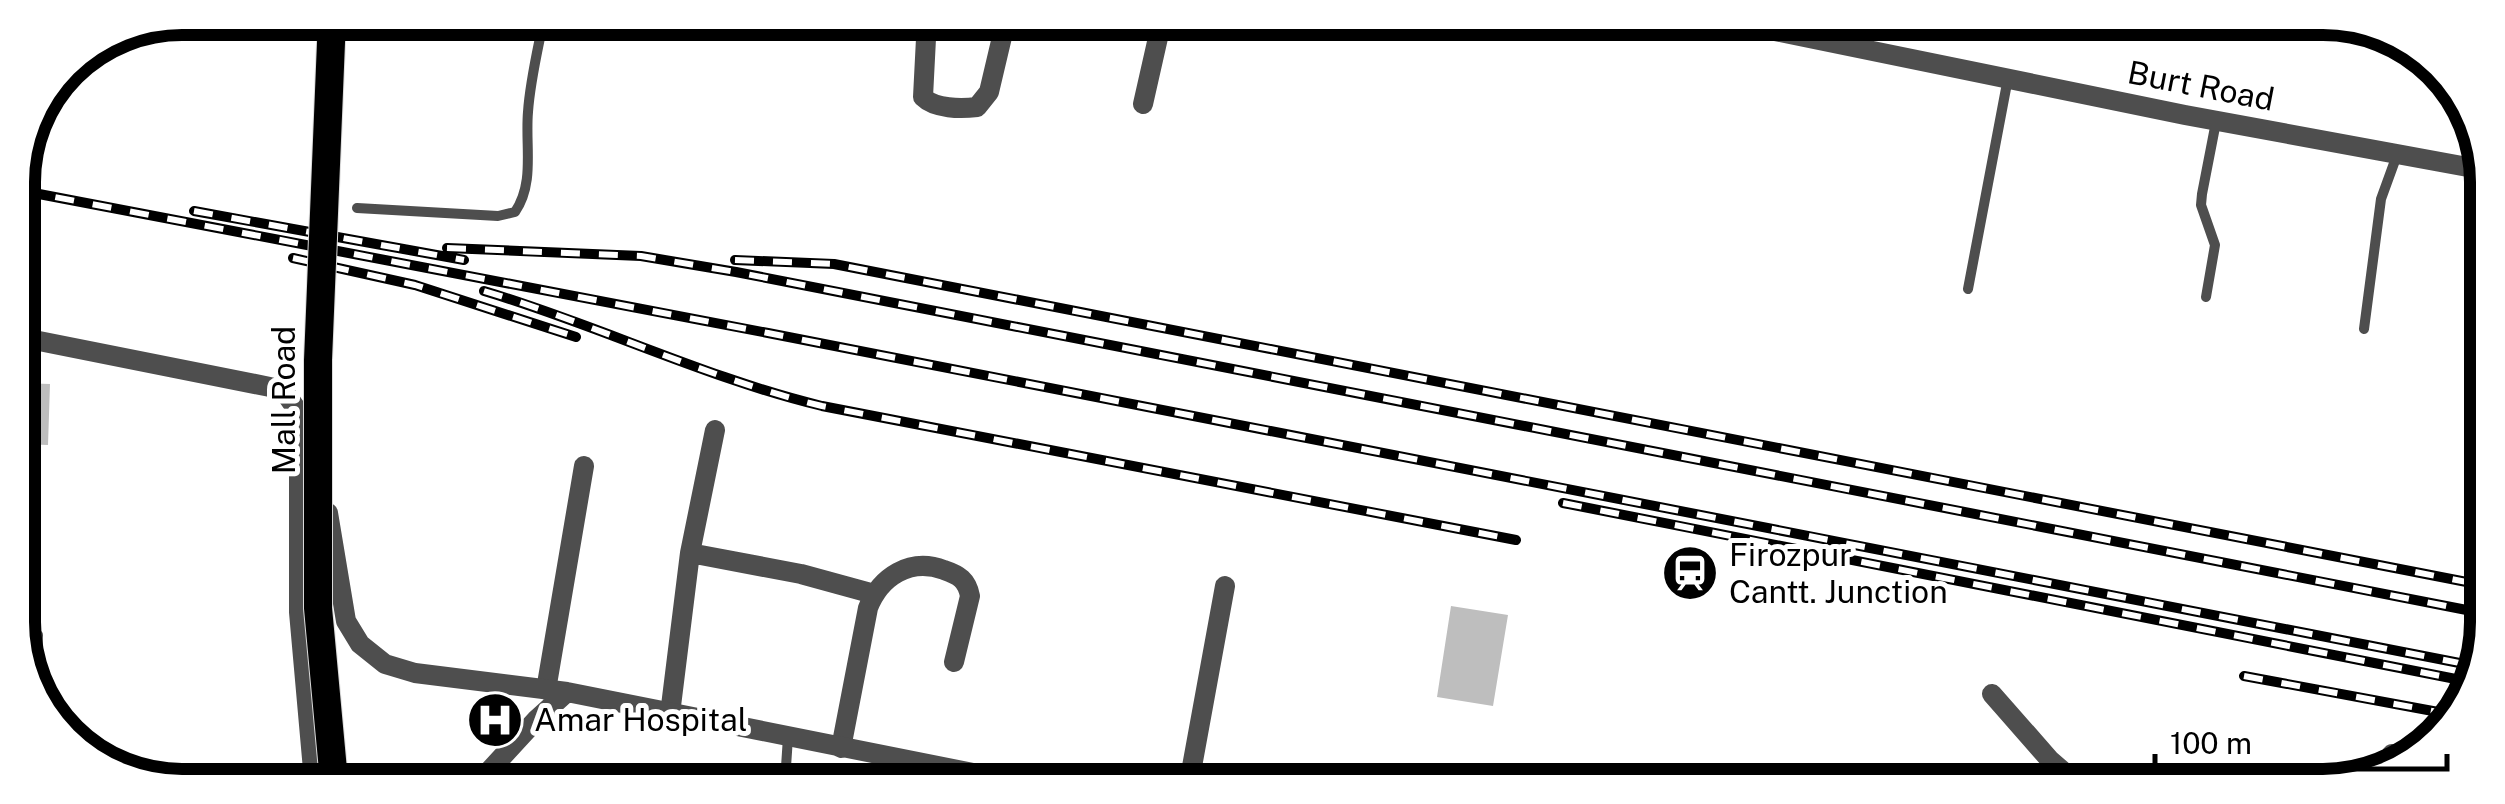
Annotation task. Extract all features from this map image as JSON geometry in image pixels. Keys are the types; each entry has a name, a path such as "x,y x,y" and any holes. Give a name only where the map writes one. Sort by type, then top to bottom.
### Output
{"highway":[{"name":"Mall Road","path":"331,35 318,360 318,608 333,769"}],"street":[{"path":"926,35 923,97 929,103 965,109 984,102 1002,35"},
{"path":"1144,104 1159,35"},
{"name":"Burt Road","path":"1798,35 2468,167"},
{"path":"35,340 270,387 286,394 295,406 300,448 299,612 313,769"},
{"path":"318,421 346,622 360,644 385,664 416,674 556,691 950,769"},
{"path":"670,714 690,554 715,430"},
{"path":"491,769 536,720 556,691 584,466"},
{"path":"690,554 801,574 874,594"},
{"path":"841,748 868,608 886,580 919,564 961,577 970,596 954,662"},
{"path":"1192,769 1225,586"},
{"path":"1992,694 2060,769"}],"lane":[{"path":"357,208 498,216 515,212 524,200 528,178 528,114 541,35"},
{"path":"1968,290 2008,76"},
{"path":"2206,297 2215,245 2201,204 2216,120"},
{"path":"2364,328 2380,199 2396,155"},
{"path":"38,636 38,647"},
{"path":"786,769 788,737"}],"building":[{"path":"35,384 50,384 48,445 35,445"},
{"path":"1451,606 1508,615 1493,706 1437,697"}],"railway":[{"path":"35,193 2464,664"},
{"path":"194,211 464,260"},
{"path":"447,248 641,256 736,272 2470,611"},
{"path":"293,258 415,285 576,337"},
{"path":"735,260 834,264 2470,583"},
{"path":"484,291 736,381 822,406 1516,540"},
{"path":"1563,503 2458,679"},
{"path":"2244,676 2438,712"}],"place":[{"name":"Firozpur Cantt. Junction","path":"1690,573"},
{"name":"Amar Hospital","path":"495,720"}]}
